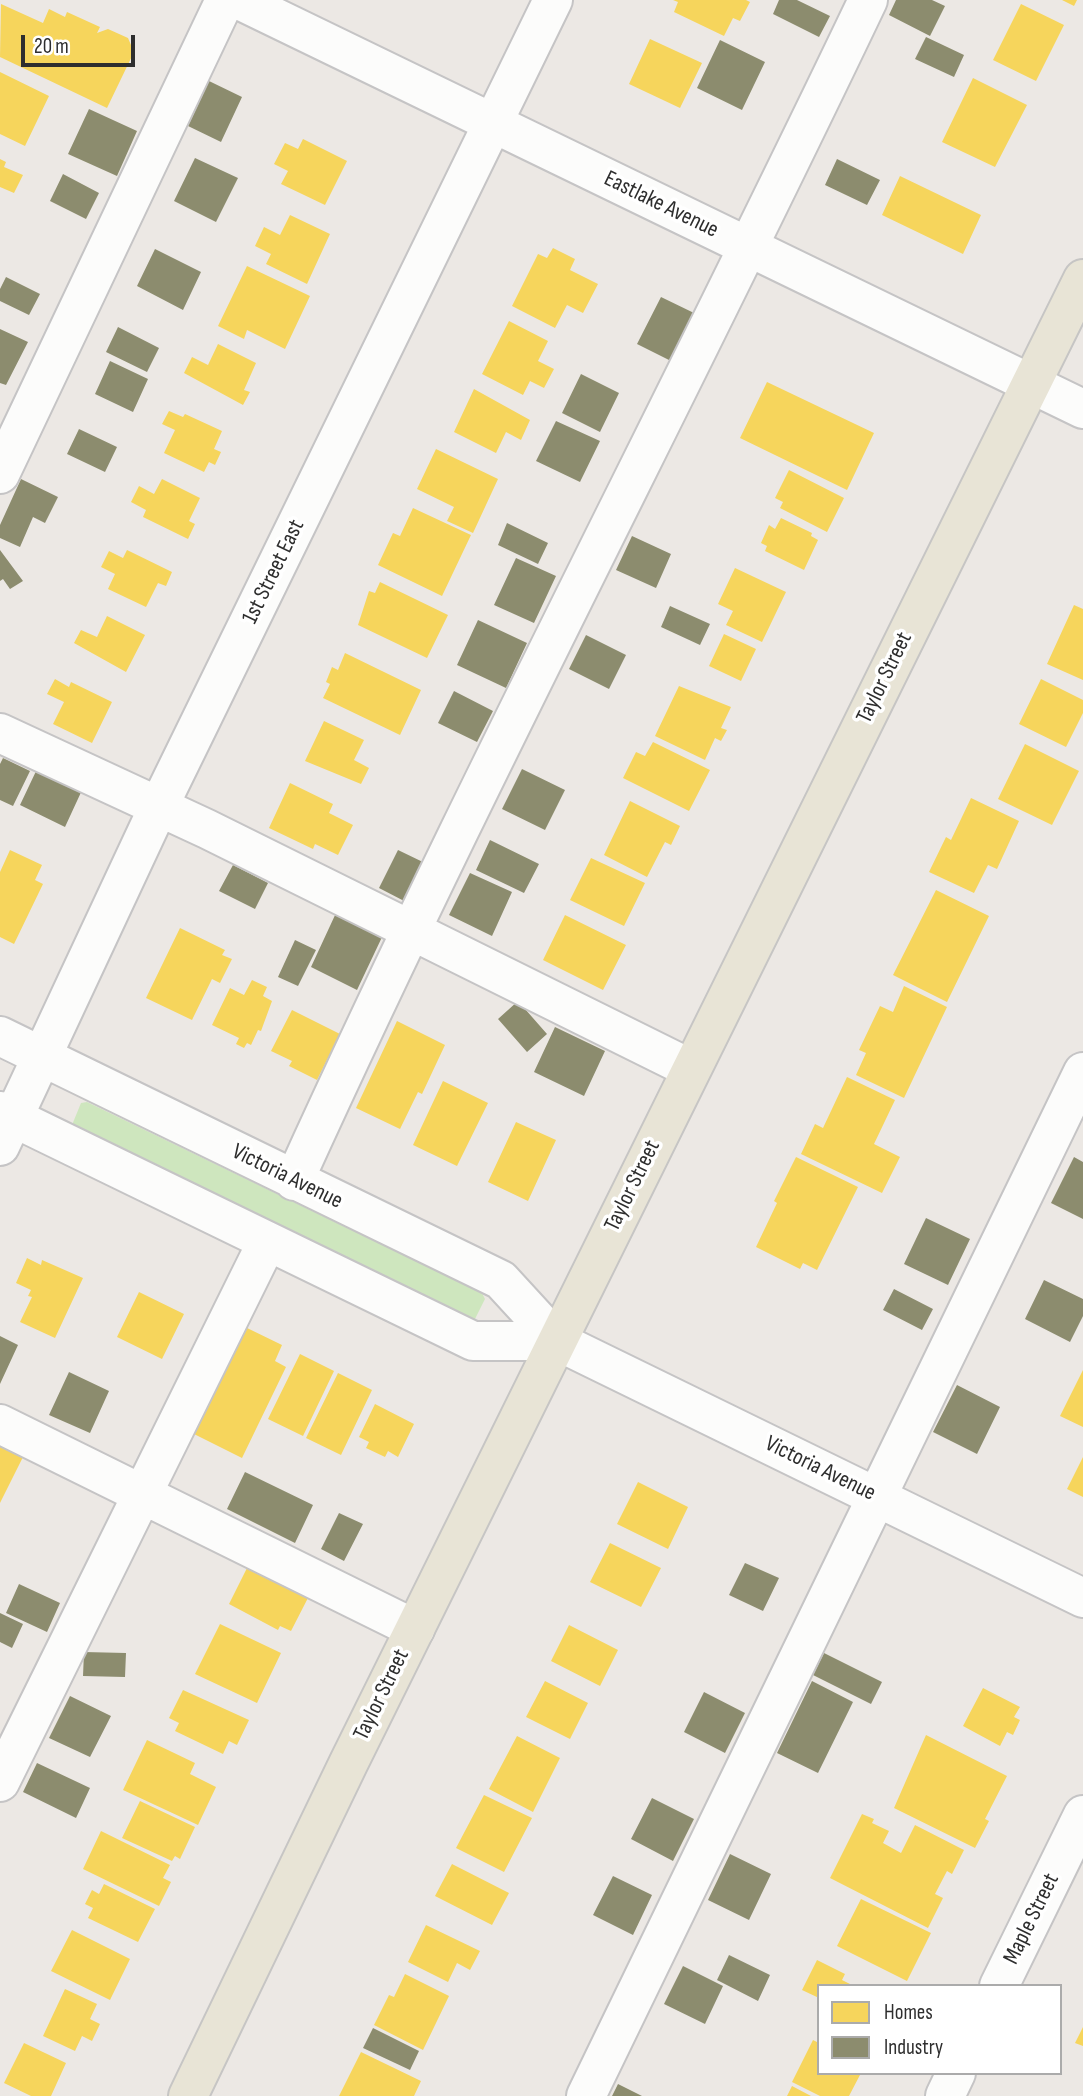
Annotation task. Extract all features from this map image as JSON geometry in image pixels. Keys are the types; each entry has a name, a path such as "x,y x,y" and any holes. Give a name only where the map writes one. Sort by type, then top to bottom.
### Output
{"main road":[{"name":"Taylor Street","path":"188,2096 557,1340 1083,279"}],"street":[{"path":"0,474 225,0"},
{"name":"Eastlake Avenue","path":"239,0 1083,409"},
{"name":"1st Street East","path":"5,1125 41,1056 158,808 553,0"},
{"path":"294,1181 410,932 751,247 868,0"},
{"path":"0,733 207,829 691,1069"},
{"name":"Victoria Avenue","path":"0,1036 501,1280 557,1340 1083,1598"},
{"path":"586,2096 1083,1072"},
{"name":"Victoria Avenue","path":"5,1125 267,1242 473,1340 557,1340"},
{"path":"0,1783 267,1242"},
{"path":"0,1424 415,1629"},
{"name":"Maple Street","path":"1000,1984 1083,1815"},
{"path":"945,2096 955,2075"}],"green space":[{"path":"87,1102 482,1293 485,1299 474,1321 72,1125 81,1103"}],"building: Homes":[{"path":"673,0 750,2 740,21 733,18 724,36 674,12 678,2"},
{"path":"1062,0 1077,0 1074,6"},
{"path":"1,4 43,23 49,9 65,17 67,12 100,27 97,33 108,29 128,38 134,52 107,108 0,57"},
{"path":"1021,4 1064,25 1036,81 993,60"},
{"path":"650,39 702,63 680,108 629,84"},
{"path":"0,72 49,96 25,146 0,134"},
{"path":"973,78 1027,105 995,167 942,142"},
{"path":"303,139 347,161 325,205 281,184 288,171 274,164 285,143 298,149"},
{"path":"0,159 6,162 4,167 23,175 14,193 0,187"},
{"path":"900,176 981,215 963,254 882,215"},
{"path":"290,215 330,234 307,284 266,264 271,254 255,246 264,227 280,235"},
{"path":"553,248 575,259 570,270 598,284 583,313 567,305 555,328 512,306 538,254 547,258"},
{"path":"247,266 310,296 285,349 247,330 244,339 218,326"},
{"path":"509,321 548,341 538,361 554,369 544,388 530,381 523,395 482,374"},
{"path":"218,344 256,363 244,390 250,392 243,405 184,373 192,357 208,365"},
{"path":"767,382 874,433 847,490 740,438"},
{"path":"474,389 530,420 521,440 506,432 496,453 454,432"},
{"path":"169,411 183,417 185,414 222,431 214,449 221,452 215,465 209,462 204,472 164,453 175,430 162,424"},
{"path":"436,449 498,479 473,533 447,521 454,507 417,489"},
{"path":"789,470 844,498 827,532 780,508 783,502 775,498"},
{"path":"162,479 200,498 189,521 195,524 188,539 143,517 146,510 131,502 139,486 154,494"},
{"path":"413,508 471,535 442,596 378,565 393,533 400,536"},
{"path":"781,518 812,533 811,536 818,540 804,570 765,551 767,546 761,543 769,525 775,529"},
{"path":"127,550 172,572 166,586 158,583 146,607 108,589 115,574 101,567 109,551 123,558"},
{"path":"735,568 786,592 762,642 726,625 733,611 718,604"},
{"path":"380,582 448,615 427,658 358,625 369,591 375,593"},
{"path":"1074,605 1083,609 1083,680 1047,664"},
{"path":"107,616 145,635 126,672 74,643 81,630 97,637"},
{"path":"724,634 756,649 741,681 709,666"},
{"path":"345,653 421,690 400,735 323,698 330,684 326,682 332,667 338,670"},
{"path":"55,679 69,687 71,682 112,702 92,743 53,724 64,702 47,694"},
{"path":"1041,679 1083,700 1083,713 1066,747 1019,724"},
{"path":"679,686 731,707 721,728 727,730 721,741 715,738 705,760 655,736"},
{"path":"324,721 364,740 354,760 369,768 361,784 305,761"},
{"path":"653,742 710,770 689,811 623,778 636,752 645,756"},
{"path":"1025,744 1079,771 1052,825 998,799"},
{"path":"290,783 333,804 329,813 353,825 338,855 315,844 313,849 269,828"},
{"path":"971,798 1019,821 997,869 988,865 974,893 929,872 946,837 951,840"},
{"path":"630,801 680,826 671,845 665,842 647,877 604,855"},
{"path":"10,850 42,865 35,880 43,884 14,944 0,937 0,872"},
{"path":"591,858 645,883 624,926 570,900"},
{"path":"936,890 989,916 947,1002 893,975"},
{"path":"565,915 626,945 603,990 543,960"},
{"path":"180,928 225,950 222,955 232,959 220,983 212,979 192,1020 146,998"},
{"path":"252,980 267,987 263,996 272,1001 261,1031 258,1030 251,1045 247,1043 244,1048 236,1044 239,1038 212,1025 230,988 244,995"},
{"path":"904,986 947,1007 904,1098 856,1075 866,1053 859,1050 880,1006 893,1012"},
{"path":"292,1010 340,1034 317,1080 289,1066 292,1061 271,1051"},
{"path":"397,1021 445,1045 422,1094 418,1092 400,1129 356,1108"},
{"path":"847,1077 895,1100 874,1144 900,1157 882,1193 801,1154 815,1124 823,1128"},
{"path":"443,1081 488,1103 457,1166 413,1145"},
{"path":"516,1122 556,1140 528,1201 488,1182"},
{"path":"796,1157 858,1187 817,1270 803,1263 800,1269 756,1247 777,1203 774,1201"},
{"path":"27,1258 41,1265 42,1260 83,1278 55,1338 20,1322 32,1297 28,1296 31,1290 16,1283"},
{"path":"139,1292 184,1314 162,1359 117,1337"},
{"path":"245,1327 282,1345 275,1361 286,1367 242,1458 194,1434"},
{"path":"300,1354 334,1371 303,1436 268,1419"},
{"path":"1083,1370 1083,1427 1060,1416"},
{"path":"338,1373 372,1390 341,1455 306,1438"},
{"path":"375,1404 414,1424 398,1457 388,1451 385,1457 366,1448 369,1442 359,1437"},
{"path":"0,1443 24,1455 0,1503"},
{"path":"1083,1457 1083,1497 1067,1489"},
{"path":"638,1482 688,1507 668,1549 617,1524"},
{"path":"610,1543 661,1568 641,1607 590,1582"},
{"path":"251,1560 310,1594 291,1631 280,1626 278,1630 229,1604"},
{"path":"220,1624 281,1653 257,1703 195,1674"},
{"path":"569,1625 618,1650 600,1686 551,1661"},
{"path":"545,1681 588,1703 570,1739 526,1717"},
{"path":"983,1688 1020,1707 1014,1717 1020,1720 1013,1735 1007,1732 1000,1746 963,1726"},
{"path":"183,1690 249,1720 237,1745 229,1741 223,1754 175,1731 179,1723 169,1718"},
{"path":"926,1735 1007,1776 985,1819 989,1821 975,1848 894,1808"},
{"path":"517,1736 560,1758 533,1812 489,1789"},
{"path":"147,1740 195,1763 190,1774 216,1787 198,1825 123,1790"},
{"path":"484,1795 532,1818 504,1872 456,1848"},
{"path":"140,1801 195,1827 180,1859 175,1856 172,1861 122,1838"},
{"path":"862,1814 874,1819 872,1823 889,1831 883,1843 901,1853 915,1825 964,1850 952,1874 947,1871 935,1894 943,1898 928,1928 830,1878"},
{"path":"101,1831 170,1865 163,1878 171,1882 159,1906 83,1869"},
{"path":"452,1864 509,1893 492,1925 435,1896"},
{"path":"104,1884 155,1909 138,1942 88,1918 93,1908 85,1904 92,1890 99,1894"},
{"path":"861,1899 931,1933 907,1981 837,1946"},
{"path":"426,1925 480,1951 470,1970 457,1963 448,1982 408,1962"},
{"path":"72,1930 130,1959 110,2000 51,1971"},
{"path":"817,1960 845,1974 842,1980 850,1984 817,1984 817,1997 802,1990"},
{"path":"405,1974 449,1996 423,2050 374,2025 389,1995 394,1997"},
{"path":"65,1989 97,2004 90,2019 100,2024 92,2041 82,2036 75,2051 43,2036"},
{"path":"1083,2027 1083,2046 1075,2043"},
{"path":"813,2040 817,2042 817,2075 860,2075 849,2096 820,2096 792,2082"},
{"path":"24,2043 66,2063 51,2096 31,2096 4,2083"},
{"path":"361,2052 421,2081 414,2096 339,2096"},
{"path":"792,2086 811,2096 787,2096"}],"building: Industry":[{"path":"779,0 797,0 830,16 819,37 773,14"},
{"path":"896,0 932,0 945,6 930,36 889,15"},
{"path":"926,37 964,55 954,77 915,59"},
{"path":"720,40 765,62 742,110 697,88"},
{"path":"209,81 242,97 221,142 188,126"},
{"path":"89,109 137,131 117,176 68,154"},
{"path":"195,158 238,178 216,222 174,201"},
{"path":"837,159 880,180 867,205 825,185"},
{"path":"63,174 99,193 86,219 50,201"},
{"path":"155,249 201,272 183,310 137,286"},
{"path":"6,277 40,294 29,315 0,301 0,289"},
{"path":"661,297 694,313 671,361 637,344"},
{"path":"118,327 159,348 147,372 106,352"},
{"path":"0,329 28,342 6,385 0,383"},
{"path":"110,361 148,379 133,412 95,394"},
{"path":"581,374 619,393 600,432 562,413"},
{"path":"556,421 600,441 580,482 536,461"},
{"path":"79,429 117,447 105,472 67,454"},
{"path":"21,479 58,497 45,523 33,517 20,547 0,538 0,525"},
{"path":"507,523 548,543 538,564 498,545"},
{"path":"632,536 671,554 656,588 616,570"},
{"path":"0,550 23,581 10,589 3,579 0,581"},
{"path":"516,558 556,576 534,623 494,605"},
{"path":"670,606 710,624 700,645 661,627"},
{"path":"478,620 527,643 506,688 457,665"},
{"path":"586,635 626,655 609,689 569,669"},
{"path":"454,691 493,711 477,742 438,723"},
{"path":"3,758 30,771 13,806 0,800 0,764"},
{"path":"38,767 83,788 65,827 20,805"},
{"path":"522,769 565,790 545,830 502,809"},
{"path":"490,840 539,864 524,893 476,870"},
{"path":"398,850 427,864 408,903 379,888"},
{"path":"233,865 268,883 255,909 219,891"},
{"path":"470,873 512,892 492,936 449,915"},
{"path":"336,913 383,935 357,990 311,967"},
{"path":"295,940 316,950 298,986 278,977"},
{"path":"518,1001 547,1034 527,1052 498,1019"},
{"path":"555,1027 605,1051 584,1096 534,1072"},
{"path":"1074,1157 1083,1162 1083,1219 1051,1203"},
{"path":"926,1218 970,1239 948,1285 904,1264"},
{"path":"1044,1280 1083,1299 1083,1316 1070,1342 1025,1319"},
{"path":"894,1289 933,1309 922,1330 883,1310"},
{"path":"0,1336 18,1345 0,1384"},
{"path":"69,1372 109,1391 90,1433 49,1415"},
{"path":"957,1385 1000,1407 977,1454 933,1432"},
{"path":"245,1472 313,1505 295,1543 227,1509"},
{"path":"339,1513 363,1524 344,1561 321,1549"},
{"path":"745,1563 779,1578 763,1611 729,1595"},
{"path":"19,1584 60,1603 47,1632 6,1613"},
{"path":"0,1613 23,1624 12,1648 0,1642"},
{"path":"84,1652 126,1653 125,1677 83,1676"},
{"path":"824,1653 882,1682 871,1704 813,1675"},
{"path":"812,1681 853,1702 818,1773 777,1753"},
{"path":"704,1692 745,1713 725,1753 684,1732"},
{"path":"70,1696 111,1716 90,1757 49,1738"},
{"path":"37,1763 90,1788 76,1818 23,1792"},
{"path":"652,1798 694,1819 673,1861 631,1839"},
{"path":"730,1854 771,1874 749,1920 708,1900"},
{"path":"613,1876 652,1895 633,1935 593,1915"},
{"path":"729,1955 770,1975 758,2001 717,1980"},
{"path":"683,1966 723,1986 705,2024 664,2004"},
{"path":"373,2028 419,2051 410,2070 363,2048"},
{"path":"618,2084 642,2096 612,2096"}]}
